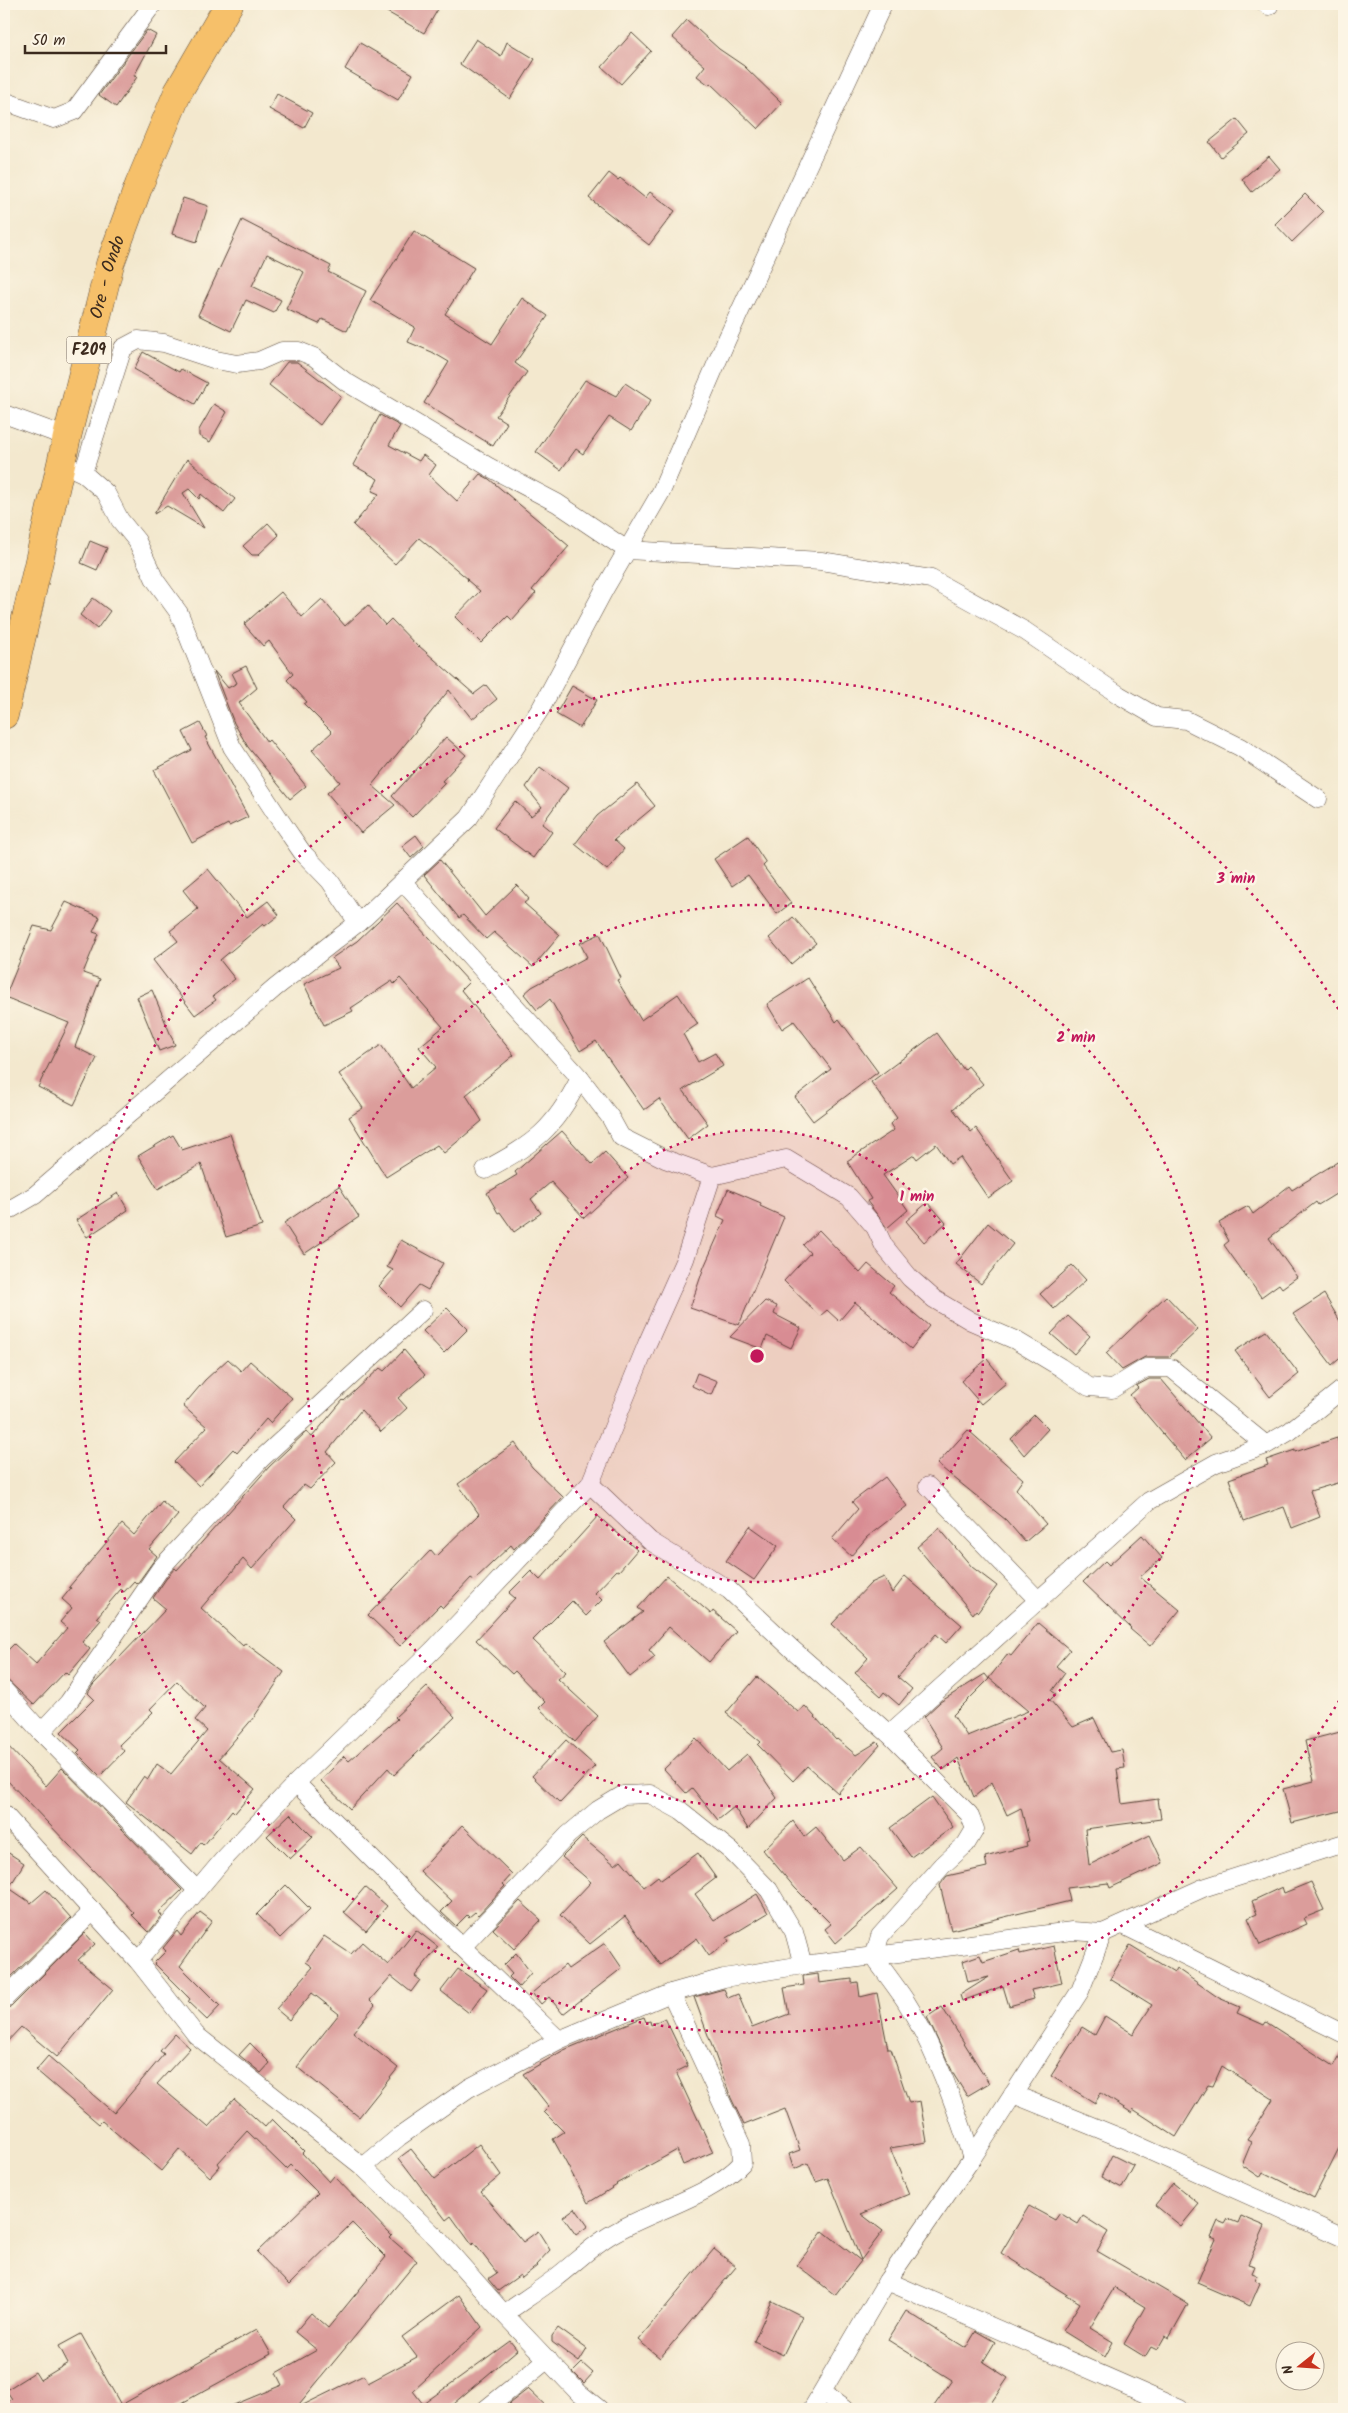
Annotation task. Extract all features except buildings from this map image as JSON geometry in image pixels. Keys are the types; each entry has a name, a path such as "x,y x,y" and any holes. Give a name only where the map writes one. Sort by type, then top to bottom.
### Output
{"main road":[{"name":"Ore - Ondo","path":"4,715 8,668 72,468 67,437 110,264 139,185 178,92 229,4"}],"street":[{"path":"4,100 54,119 74,111 153,4"},
{"path":"4,1213 35,1195 275,988 358,923 469,818 541,708 627,550 661,492 727,339 883,4"},
{"path":"358,923 330,881 302,852 232,746 179,613 155,580 137,541 120,520 106,493 72,468 123,348 138,340 164,343 216,360 237,364 259,360 282,351 299,351 314,357 346,382 489,467 557,503 627,550 820,561 931,580 1025,631 1119,695 1157,717 1186,720 1240,747 1318,799"},
{"path":"4,414 67,437"},
{"path":"403,882 580,1078 610,1117 621,1136 665,1159 712,1176 786,1159 849,1197 875,1227 884,1246 910,1278 934,1299 971,1321 1015,1340 1089,1387 1112,1389 1146,1368 1171,1368 1266,1445"},
{"path":"485,1170 521,1150 547,1129 567,1104 580,1078"},
{"path":"138,1961 196,1890 296,1782 434,1649 590,1484 647,1344 685,1259 712,1176"},
{"path":"41,1732 68,1703 167,1562 261,1459 423,1310"},
{"path":"889,1734 1149,1501 1216,1463 1266,1445 1310,1417 1344,1388"},
{"path":"590,1484 650,1541 729,1590 792,1650 889,1734 969,1814 975,1829 966,1844 943,1865 880,1936 874,1957"},
{"path":"928,1486 1039,1601"},
{"path":"4,1690 41,1732 196,1890"},
{"path":"296,1782 462,1947 559,2040"},
{"path":"462,1947 568,1835 598,1810 623,1795 650,1794 681,1811 731,1851 769,1890 794,1932 803,1965"},
{"path":"4,1814 138,1961 196,2035 363,2167 438,2239 504,2314 579,2393 600,2409"},
{"path":"363,2167 399,2138 469,2088 559,2040 671,1993 724,1978 803,1965 1062,1932 1103,1933 1203,1888 1344,1843"},
{"path":"4,1999 93,1911"},
{"path":"1123,1925 1344,2034"},
{"path":"812,2409 887,2281 972,2158 1080,1991 1103,1933"},
{"path":"874,1957 906,2002 934,2058 955,2104 972,2158"},
{"path":"504,2314 555,2279 588,2249 614,2233 711,2186 742,2163 741,2144 671,1993"},
{"path":"1014,2094 1119,2137 1344,2238"},
{"path":"887,2281 1180,2409"},
{"path":"486,2409 548,2359"},
{"path":"822,2393 844,2409"}]}
